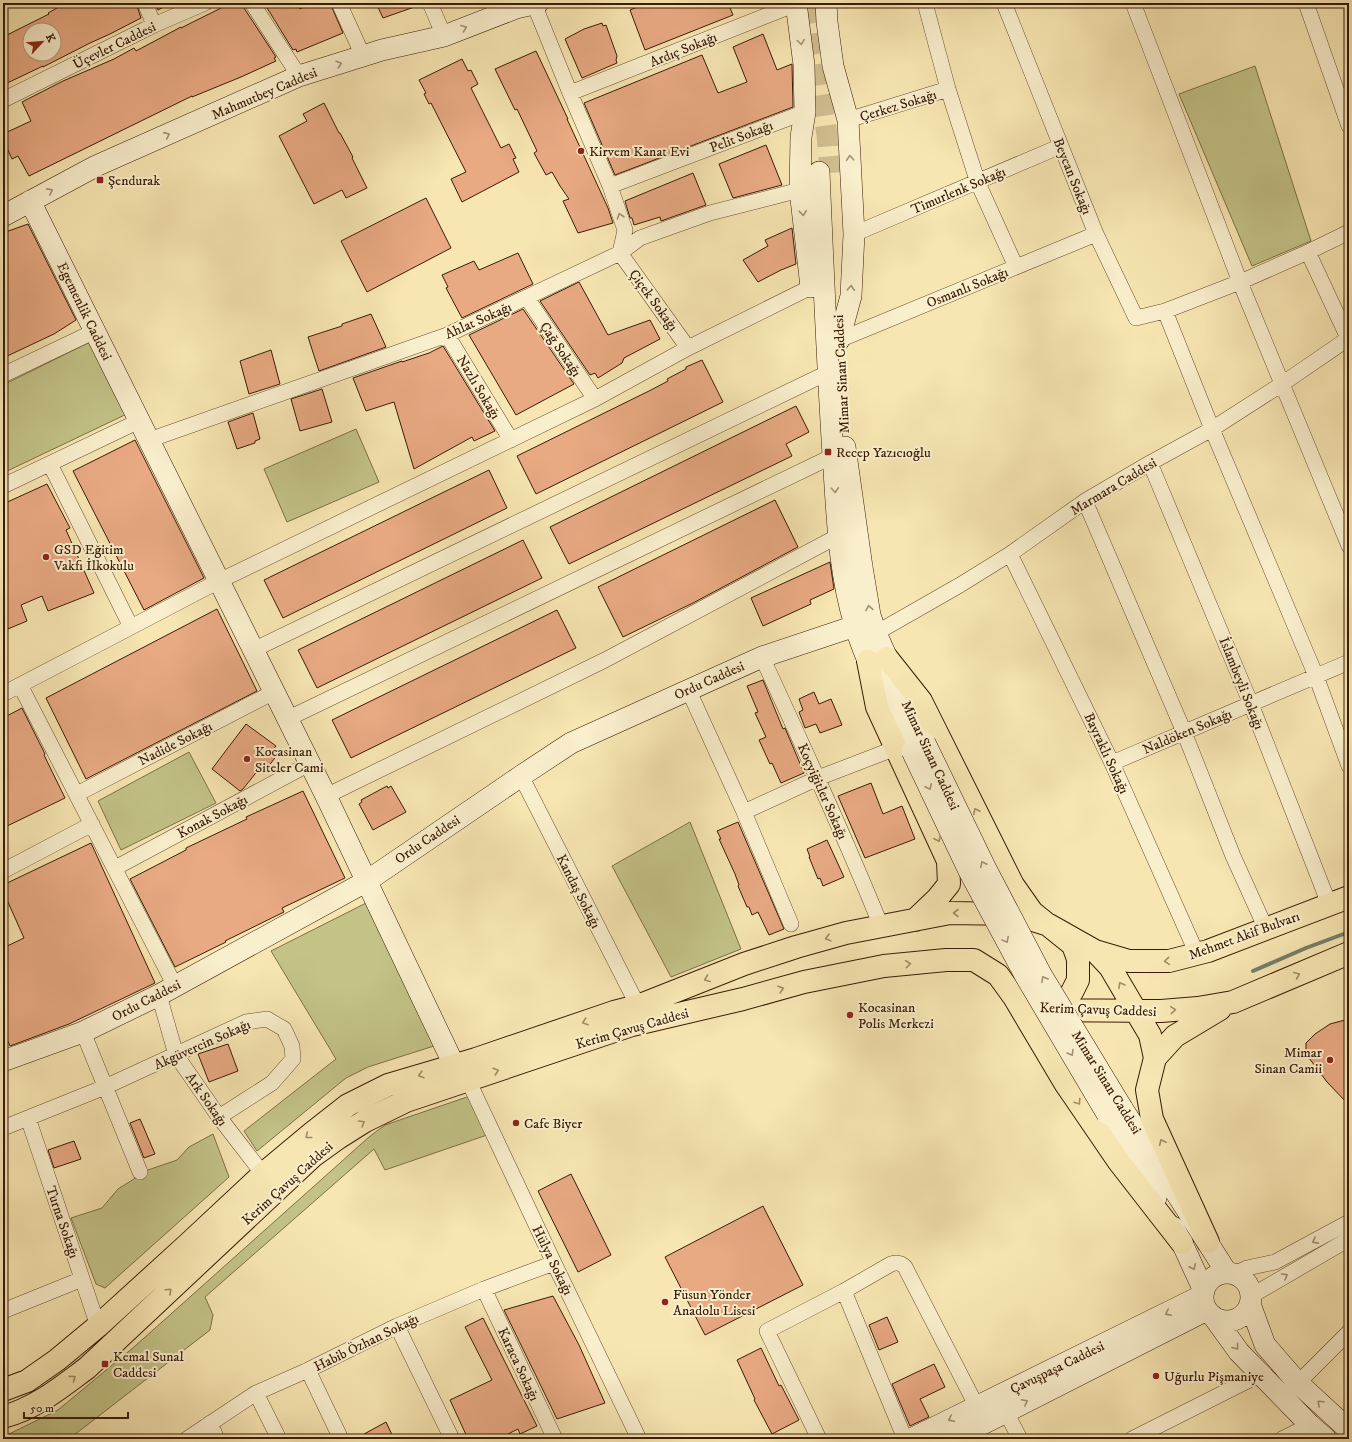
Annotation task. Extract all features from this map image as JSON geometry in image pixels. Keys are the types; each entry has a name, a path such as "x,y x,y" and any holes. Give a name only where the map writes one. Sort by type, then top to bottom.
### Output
{"main road":[{"path":"826,3 833,66 848,120 854,234 851,296 838,340"},
{"path":"796,4 804,65 805,112 801,137 800,190 811,287 827,373"},
{"name":"Mahmutbey Caddesi","path":"4,211 30,201 96,166 299,76 382,50 444,36 525,5"},
{"name":"Mimar Sinan Caddesi","path":"877,659 876,633 870,615 844,442 825,172 827,373 838,536 847,597 855,626 877,659 911,747 969,871 1026,977 1115,1111 1231,1273"},
{"name":"Egemenlik Caddesi","path":"30,201 326,796 461,1073"},
{"name":"Ordu Caddesi","path":"3,1061 83,1032 167,990 367,881 571,743 688,689 762,657 855,626"},
{"path":"877,659 877,708 911,747 948,861 949,884 937,900 915,920"},
{"path":"877,659 921,701 1013,885 1032,912 1073,945 1078,959 1078,980 1072,992 1064,1002 1048,1010"},
{"name":"Mehmet Akif Bulvarı","path":"1049,926 1095,951 1129,961 1168,961 1208,951 1349,897"},
{"name":"Kerim Çavuş Caddesi","path":"3,1418 49,1397 87,1368 319,1151 365,1121 461,1073 614,1012 638,1006 744,964 846,933 950,913 1014,914 1049,926"},
{"path":"1095,951 1110,967 1150,1035 1156,1058"},
{"name":"Kerim Çavuş Caddesi","path":"3,1390 27,1381 57,1360 98,1326 263,1174 311,1134 348,1105 388,1085 461,1073 632,1025 743,999 804,982 884,966 946,960 974,960 998,975 1014,997 1038,1010 1136,1012 1198,1008 1233,1002 1349,952"},
{"path":"743,999 736,993 732,984 732,978 744,964"},
{"path":"1014,997 1065,1083 1114,1155 1182,1243"},
{"path":"1208,1242 1152,1119 1147,1090 1156,1058 1175,1036 1199,1020 1233,1002"},
{"name":"Mimar Sinan Caddesi","path":"1115,1111 1182,1243 1207,1303"},
{"path":"1326,1439 1240,1352 1207,1303 1208,1282 1214,1277 1220,1274 1231,1273 1241,1277 1246,1282 1250,1289 1251,1300 1265,1345 1298,1383 1349,1430"},
{"path":"1207,1303 1220,1320 1227,1321 1235,1320 1242,1316 1247,1311 1251,1300"},
{"name":"Çavuşpaşa Caddesi","path":"912,1439 976,1407 1207,1303"},
{"name":"Çavuşpaşa Caddesi","path":"953,1439 1006,1412 1207,1303"}],"street":[{"path":"145,3 154,25"},
{"name":"Üçevler Caddesi","path":"3,100 154,25 205,3"},
{"path":"252,3 299,76"},
{"path":"338,3 363,56"},
{"path":"430,3 444,36"},
{"path":"925,3 948,89 978,182 1016,267"},
{"name":"Beycan Sokağı","path":"1004,3 1096,234 1136,318 1165,311"},
{"path":"1133,3 1240,282 1349,546"},
{"path":"1306,3 1349,126"},
{"name":"Ardıç Sokağı","path":"570,93 796,4"},
{"path":"525,5 570,93 610,186 625,230 620,253"},
{"name":"Çerkez Sokağı","path":"848,120 948,89"},
{"name":"Pelit Sokağı","path":"610,186 805,112"},
{"name":"Timurlenk Sokağı","path":"854,234 1061,146"},
{"name":"Ahlat Sokağı","path":"149,440 447,335 620,253 640,238 710,213 800,190"},
{"path":"1349,232 1240,282 1165,311 1212,429 1316,676 1349,766"},
{"name":"Osmanlı Sokağı","path":"838,340 1096,234"},
{"path":"1308,252 1349,338"},
{"name":"Çiçek Sokağı","path":"620,253 688,348"},
{"path":"3,694 219,581 595,399 688,348 811,287"},
{"name":"Çağ Sokağı","path":"527,298 595,399"},
{"path":"3,375 95,331"},
{"name":"Nazlı Sokağı","path":"447,335 511,440"},
{"name":"Marmara Caddesi","path":"876,633 960,585 1010,554 1085,501 1212,429 1282,384 1349,338"},
{"path":"253,650 827,373"},
{"path":"3,486 139,421"},
{"path":"287,719 833,456"},
{"name":"İslambeyli Sokağı","path":"1150,463 1251,704 1329,904"},
{"path":"50,464 131,627"},
{"path":"1085,501 1184,732 1234,856 1266,929"},
{"path":"326,796 605,660 838,536"},
{"name":"Bayraklı Sokağı","path":"1010,554 1112,763 1197,954"},
{"name":"Koçyiğitler Sokağı","path":"762,657 818,778 881,926"},
{"name":"Naldöken Sokağı","path":"1112,763 1349,662"},
{"name":"Ark Sokağı","path":"20,685 115,868 167,990 176,1055 219,1117 263,1174"},
{"path":"688,689 744,812 790,924"},
{"name":"Nadide Sokağı","path":"77,794 274,692"},
{"path":"744,812 818,778 911,747"},
{"name":"Konak Sokağı","path":"115,868 310,764"},
{"name":"Kandaş Sokağı","path":"521,776 638,1006"},
{"path":"3,871 92,824"},
{"name":"Akgüvercin Sokağı","path":"3,1128 105,1087 246,1022 267,1019 284,1029 292,1046 292,1059 272,1083 219,1117"},
{"path":"83,1032 140,1172"},
{"name":"Hülya Sokağı","path":"461,1073 639,1439"},
{"name":"Turna Sokağı","path":"28,1118 98,1326"},
{"path":"1231,1273 1275,1262 1349,1222"},
{"path":"1251,1300 1349,1238"},
{"name":"Habib Özhan Sokağı","path":"187,1439 256,1393 308,1370 397,1326 484,1289 554,1263"},
{"path":"819,1439 767,1331 844,1291 891,1264 899,1263 906,1268 976,1407"},
{"path":"3,1311 82,1279"},
{"name":"Karaca Sokağı","path":"484,1289 555,1439"},
{"path":"844,1291 904,1439"},
{"path":"397,1326 452,1439"},
{"path":"1298,1383 1349,1332"},
{"path":"308,1370 341,1439"},
{"path":"1132,1439 1261,1374"},
{"path":"256,1393 279,1439"},
{"path":"1006,1412 1020,1439"},
{"path":"210,1423 218,1439"},
{"path":"1282,1439 1310,1424"}],"green space":[{"path":"1255,66 1311,241 1252,266 1179,94"},
{"path":"90,342 129,413 3,473 3,385"},
{"path":"356,429 379,482 287,522 264,469"},
{"path":"189,752 216,803 121,850 98,801"},
{"path":"690,822 741,949 671,977 612,866"},
{"path":"370,901 437,1045 368,1067 346,1078 257,1151 244,1131 336,1059 271,951"},
{"path":"470,1096 487,1135 385,1170 374,1149 205,1297 213,1315 210,1330 69,1439 3,1439 3,1437 58,1410 134,1347 369,1137 385,1125"},
{"path":"213,1134 229,1177 105,1288 96,1284 71,1218 102,1208 118,1189 148,1170 177,1160 189,1147"}],"building":[{"path":"66,3 136,3 141,18 62,57 62,22 33,22 49,14 48,13"},
{"path":"155,3 171,3 158,10"},
{"path":"231,3 243,3 244,8 276,57 274,58 276,61 241,77 192,96 29,176 18,156 12,159 3,139 3,134 31,121 22,102 63,81 114,59 134,48 136,51"},
{"path":"264,3 297,3 300,9 311,3 330,3 343,33 297,52 296,49 293,50"},
{"path":"376,3 420,3 420,5 383,18"},
{"path":"647,3 728,3 733,15 645,50 630,10"},
{"path":"602,23 603,26 606,25 617,56 617,63 582,78 565,39 584,29"},
{"path":"22,28 22,62 53,62 3,85 3,37"},
{"path":"763,34 777,70 792,64 793,107 615,175 584,103 702,55 718,93 747,82 733,47"},
{"path":"536,51 608,208 613,223 578,233 563,201 569,199 552,172 546,175 534,153 537,151 517,109 515,110 495,69"},
{"path":"462,59 468,71 471,70 478,84 471,88 501,148 509,144 516,158 513,159 519,172 462,202 451,179 466,172 431,103 429,104 424,94 426,93 419,80"},
{"path":"324,103 353,157 352,158 367,188 346,198 342,190 314,204 279,136 307,121 303,114"},
{"path":"766,145 782,185 733,198 719,164"},
{"path":"693,173 706,205 661,221 660,217 634,225 632,218 630,218 625,201"},
{"path":"426,198 451,248 367,292 341,241"},
{"path":"28,224 76,320 54,334 3,358 3,233"},
{"path":"792,228 796,264 758,282 743,260 768,246 765,240"},
{"path":"518,253 533,284 462,318 446,288 448,287 442,275 474,261 479,270"},
{"path":"579,282 608,335 650,320 660,339 624,358 622,363 598,378 595,373 590,375 540,301"},
{"path":"523,309 574,384 516,415 469,335"},
{"path":"371,314 386,347 319,371 308,337 342,326 342,324"},
{"path":"443,346 495,431 474,441 472,437 414,469 394,402 366,411 353,378 429,353"},
{"path":"271,350 280,384 249,394 240,361"},
{"path":"702,360 723,402 536,494 517,456 651,390 668,381 667,379 686,369 686,367"},
{"path":"322,389 332,422 300,431 291,399"},
{"path":"796,406 809,432 786,444 792,456 569,564 550,527"},
{"path":"253,413 260,439 255,441 255,443 237,449 228,422"},
{"path":"135,440 204,578 144,610 73,471"},
{"path":"489,470 507,508 283,618 264,580"},
{"path":"47,484 70,528 66,530 94,593 48,611 42,596 21,605 27,621 3,631 3,504"},
{"path":"775,500 798,547 693,603 623,637 598,587"},
{"path":"523,540 542,578 317,688 298,650"},
{"path":"830,562 834,589 810,600 811,604 763,626 751,598"},
{"path":"217,609 257,691 86,779 46,698"},
{"path":"557,610 576,648 351,758 332,720"},
{"path":"763,680 783,729 785,728 804,773 781,783 759,740 766,737 755,713 758,712 747,686"},
{"path":"814,692 819,704 831,699 842,725 820,733 816,724 805,728 799,712 803,710 799,699"},
{"path":"22,708 65,798 3,828 3,718"},
{"name":"Kocasinan Siteler Cami","path":"246,724 276,746 272,751 277,755 268,767 263,764 240,791 212,769"},
{"path":"871,783 883,814 902,806 915,839 865,858 838,796"},
{"path":"387,786 388,788 391,786 406,812 373,830 359,804 362,802 361,800"},
{"path":"303,791 345,878 282,908 284,912 175,967 130,879 186,850 186,848 247,819 246,817"},
{"path":"738,822 784,929 769,935 758,912 752,915 749,907 747,907 738,886 739,885 735,874 719,839 721,839 717,831"},
{"path":"827,840 844,877 823,886 820,878 818,879 807,849"},
{"path":"91,843 155,983 69,1024 10,1046 3,1031 3,948 24,938 3,891 3,885"},
{"name":"Mimar Sinan Camii","path":"1345,1020 1349,1026 1349,1105 1327,1082 1306,1054 1306,1043 1315,1034 1330,1024"},
{"path":"228,1044 238,1071 209,1082 198,1054"},
{"path":"140,1119 155,1154 144,1158 130,1123"},
{"path":"74,1141 81,1159 54,1168 48,1150"},
{"path":"571,1174 611,1255 578,1272 538,1191"},
{"path":"763,1206 803,1285 705,1335 665,1257"},
{"path":"553,1296 579,1345 605,1403 557,1419 504,1310"},
{"path":"887,1317 898,1342 879,1350 869,1325"},
{"path":"483,1318 537,1426 520,1434 518,1429 498,1439 468,1439 450,1400 492,1380 465,1327"},
{"path":"761,1348 779,1386 781,1385 799,1420 772,1434 754,1400 755,1399 737,1360"},
{"path":"934,1364 945,1387 920,1399 929,1417 910,1426 892,1384"},
{"path":"386,1422 394,1439 355,1439"}],"waterway":[{"path":"1253,971 1306,948 1349,932"}],"tunnel":[{"path":"807,3 827,135 830,173"}],"place":[{"name":"Kirvem Kanat Evi","path":"581,151"},
{"name":"Şendurak","path":"100,180"},
{"name":"Recep Yazıcıoğlu","path":"828,452"},
{"name":"GSD Eğitim Vakfı İlkokulu","path":"46,557"},
{"name":"Kocasinan Siteler Cami","path":"247,759"},
{"name":"Kocasinan Polis Merkezi","path":"850,1015"},
{"name":"Mimar Sinan Camii","path":"1330,1060"},
{"name":"Cafe Biyer","path":"516,1123"},
{"name":"Füsun Yönder Anadolu Lisesi","path":"665,1302"},
{"name":"Kemal Sunal Caddesi","path":"105,1364"},
{"name":"Uğurlu Pişmaniye","path":"1156,1376"}]}
